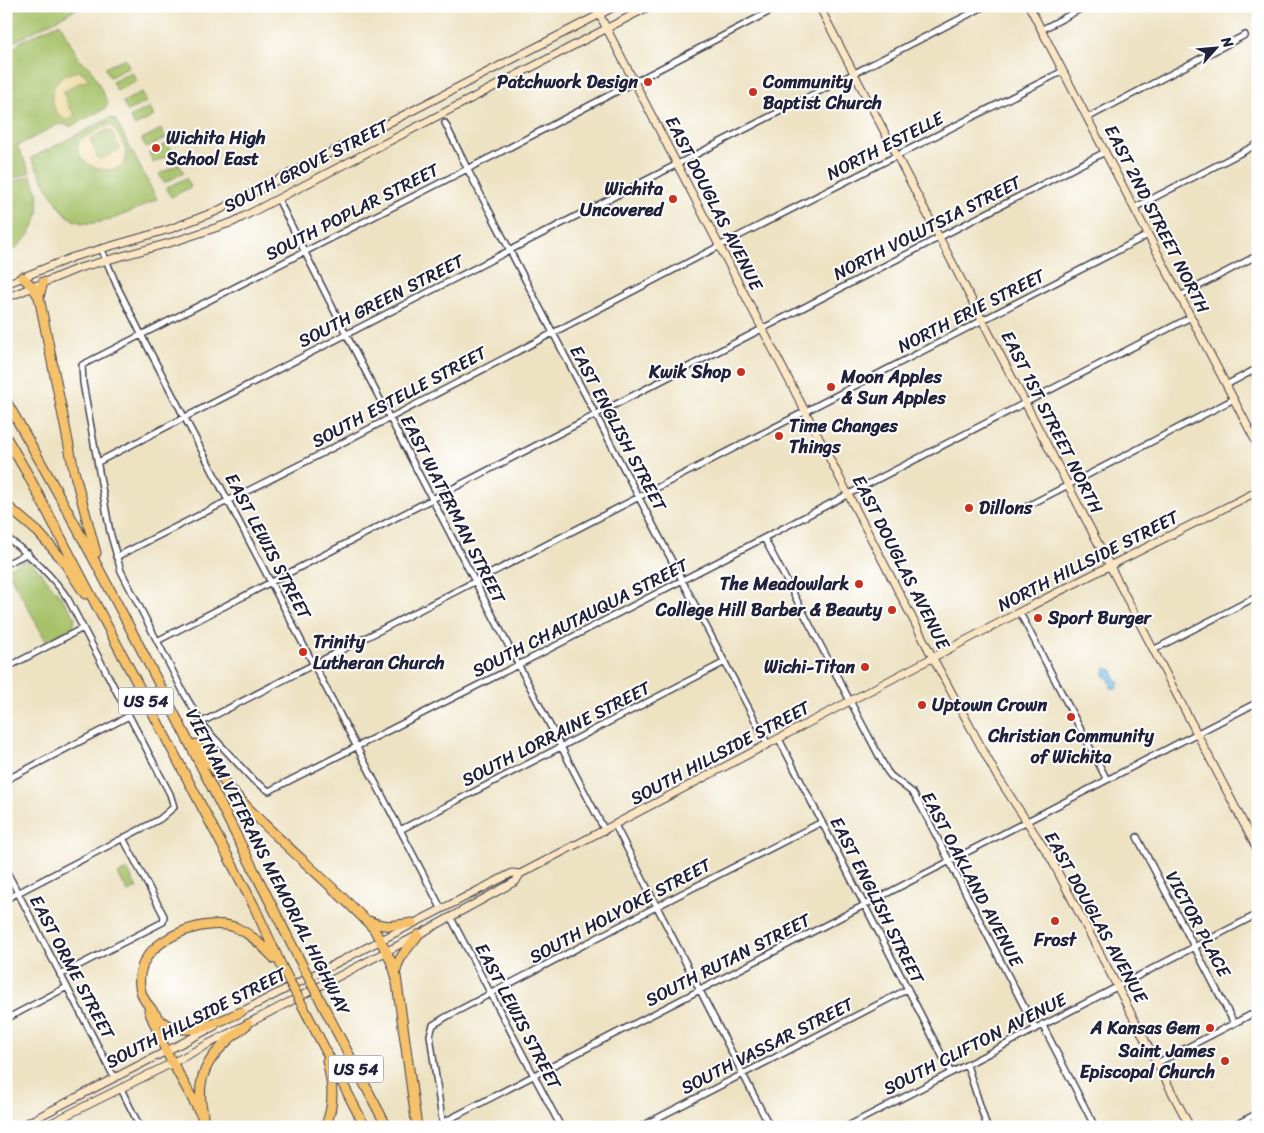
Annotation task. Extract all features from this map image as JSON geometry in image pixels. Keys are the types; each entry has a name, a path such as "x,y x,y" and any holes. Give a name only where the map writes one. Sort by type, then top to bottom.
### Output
{"highway":[{"path":"22,277 32,286 39,297 74,471 92,544 112,593"},
{"path":"39,297 43,282"},
{"name":"VIETNAM VETERANS MEMORIAL HIGHWAY","path":"6,401 68,508 387,1127"},
{"name":"VIETNAM VETERANS MEMORIAL HIGHWAY","path":"6,437 28,475 254,906 282,967 365,1127"},
{"path":"6,444 28,475"},
{"path":"6,505 38,532 62,560 106,624"},
{"path":"172,708 209,764 232,793 374,928 379,940 392,959 396,976 417,1127"},
{"path":"364,918 375,924 386,926 412,923"},
{"path":"207,1125 166,1052 144,1001 139,985 142,966 152,951 167,939 192,927 214,923 236,927 256,939 282,967"},
{"path":"396,976 397,965 418,935"},
{"path":"144,1001 161,1021 173,1027 186,1030 206,1026 241,1012"},
{"path":"207,1125 200,1097 200,1086 205,1068 224,1042 248,1024"},
{"path":"324,1049 332,1091 332,1108 325,1127"}],"main road":[{"name":"EAST DOUGLAS AVENUE","path":"595,6 996,776 1050,857 1190,1127"},
{"name":"SOUTH GROVE STREET","path":"6,284 74,257 170,229 217,211 616,6"},
{"name":"SOUTH GROVE STREET","path":"6,298 32,286 106,260 176,242 233,222 650,6"},
{"name":"EAST 1ST STREET NORTH","path":"819,6 1258,851"},
{"name":"EAST 2ND STREET NORTH","path":"1029,6 1258,446"},
{"name":"NORTH HILLSIDE STREET","path":"934,658 1109,566 1258,491"},
{"name":"SOUTH HILLSIDE STREET","path":"42,1127 121,1089 452,918 516,880 520,874 934,658"},
{"name":"SOUTH HILLSIDE STREET","path":"19,1127 441,908 512,873 520,874"}],"street":[{"name":"SOUTH POPLAR STREET","path":"98,462 83,382 82,365 467,169 780,6"},
{"name":"SOUTH GREEN STREET","path":"98,462 985,6"},
{"path":"1041,30 1086,6"},
{"path":"1087,118 1245,35"},
{"name":"NORTH ESTELLE","path":"719,246 1063,71"},
{"name":"EAST ENGLISH STREET","path":"445,123 467,169 768,744"},
{"path":"1134,208 1258,144"},
{"name":"NORTH VOLUTSIA STREET","path":"157,641 1105,152"},
{"name":"EAST WATERMAN STREET","path":"278,198 346,334 605,831"},
{"name":"NORTH ERIE STREET","path":"202,722 1148,235"},
{"name":"SOUTH ESTELLE STREET","path":"116,556 390,418 719,246"},
{"name":"EAST LEWIS STREET","path":"101,248 117,286 441,908"},
{"path":"1180,296 1258,255"},
{"name":"SOUTH CHAUTAUQUA STREET","path":"202,722 253,780 269,791 1191,317"},
{"path":"1226,385 1258,368"},
{"path":"1018,511 1234,399"},
{"path":"98,462 104,503 121,571 202,722"},
{"path":"6,537 28,553 62,590 130,716 170,794 174,807 160,819 6,898"},
{"name":"EAST OAKLAND AVENUE","path":"764,538 887,771 913,793 1035,1028"},
{"path":"6,564 28,553"},
{"path":"1153,650 1258,596"},
{"path":"1020,613 1107,780"},
{"path":"6,668 84,628"},
{"name":"SOUTH LORRAINE STREET","path":"400,830 725,662"},
{"name":"SOUTH RUTAN STREET","path":"442,1125 1258,702"},
{"path":"6,780 130,716"},
{"name":"EAST ENGLISH STREET","path":"779,739 951,1073"},
{"name":"SOUTH HOLYOKE STREET","path":"442,1125 430,1035 433,1025 822,822"},
{"path":"615,825 770,1127"},
{"path":"60,975 163,922 164,916 123,838"},
{"name":"VICTOR PLACE","path":"1137,838 1234,1023"},
{"name":"EAST ORME STREET","path":"6,870 114,1077"},
{"name":"SOUTH CLIFTON AVENUE","path":"846,1127 1258,914"},
{"name":"EAST LEWIS STREET","path":"452,918 561,1127"},
{"path":"6,1018 67,987"},
{"name":"SOUTH VASSAR STREET","path":"640,1127 908,989"},
{"path":"1157,1063 1258,1011"},
{"path":"1042,1024 1095,1127"},
{"path":"967,1065 987,1127"},
{"path":"121,1089 140,1127"},
{"path":"1230,1127 1258,1113"}],"green space":[{"path":"6,6 82,6 6,46"},
{"path":"60,23 80,61 90,67 108,103 106,108 71,126 59,124 17,146 30,172 6,182 6,57 21,41"},
{"path":"125,58 129,67 110,77 105,68"},
{"path":"132,72 137,81 117,91 112,82"},
{"path":"142,92 147,102 127,111 123,102"},
{"path":"150,107 154,116 135,126 130,117"},
{"path":"110,118 115,119 157,199 115,218 92,223 81,223 72,219 61,208 49,191 31,158"},
{"path":"161,129 166,138 146,148 142,139"},
{"path":"168,143 173,153 153,163 149,153"},
{"path":"179,164 184,173 164,183 159,174"},
{"path":"31,175 38,198 38,215 26,238 6,254 6,185"},
{"path":"186,178 191,187 171,197 166,188"},
{"path":"24,560 30,561 34,565 58,593 75,617 73,627 46,641 7,569"},
{"path":"127,869 137,888 128,892 118,874"}],"sand":[{"path":"79,71 85,74 88,79 63,92 69,107 75,114 67,120 58,114 55,109 52,92 61,78"},
{"path":"109,125 113,126 126,151 124,164 108,170 89,164 81,158 78,149 80,139","holes":["107,130 111,131 120,149 101,159 98,158 90,139"]}],"water":[{"path":"1106,668 1113,670 1115,678 1119,683 1117,689 1111,688 1110,681 1104,675"}],"waterway":[{"path":"1252,6 1258,18"}],"place":[{"name":"Patchwork Design","path":"648,82"},
{"name":"Community Baptist Church","path":"753,92"},
{"name":"Wichita High School East","path":"156,148"},
{"name":"Wichita Uncovered","path":"673,199"},
{"name":"Kwik Shop","path":"741,372"},
{"name":"Moon Apples & Sun Apples","path":"831,387"},
{"name":"Time Changes Things","path":"779,436"},
{"name":"Dillons","path":"969,508"},
{"name":"The Meadowlark","path":"859,584"},
{"name":"College Hill Barber & Beauty","path":"892,610"},
{"name":"Sport Burger","path":"1038,618"},
{"name":"Trinity Lutheran Church","path":"303,652"},
{"name":"Wichi-Titan","path":"865,667"},
{"name":"Uptown Crown","path":"922,705"},
{"name":"Christian Community of Wichita","path":"1071,717"},
{"name":"Frost","path":"1055,921"},
{"name":"A Kansas Gem","path":"1210,1028"},
{"name":"Saint James Episcopal Church","path":"1225,1061"}]}
